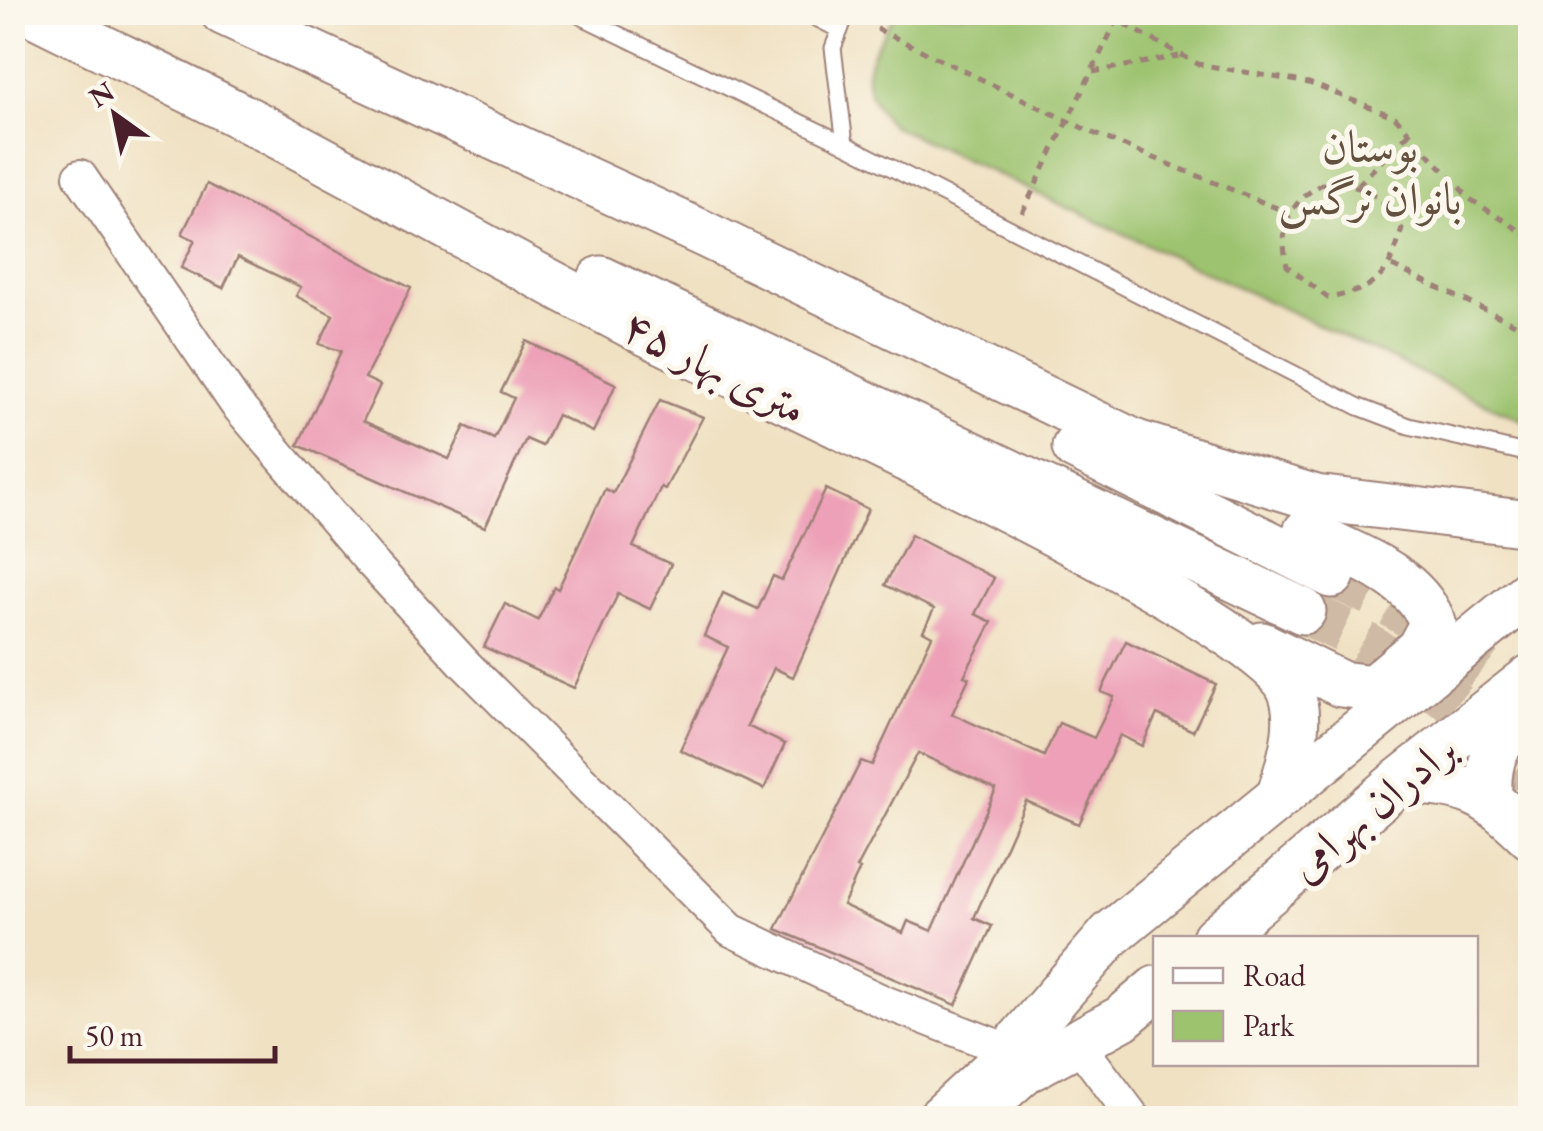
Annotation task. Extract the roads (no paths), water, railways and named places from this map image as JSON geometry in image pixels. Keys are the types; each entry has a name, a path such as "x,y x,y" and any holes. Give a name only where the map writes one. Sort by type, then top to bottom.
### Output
{"main road":[{"name":"۴۵ متری بهار","path":"30,12 272,132 511,262 1060,537 1218,624 1256,650 1290,688 1295,742 1280,795"},
{"path":"223,12 1136,443 1398,578 1424,602 1433,622 1419,649 1372,688 1341,684 1218,624"},
{"path":"552,164 631,225 1332,575"},
{"path":"511,262 611,280 1304,611"},
{"path":"1136,443 1316,498 1530,524"},
{"name":"برادران بهرامی","path":"1021,1059 1076,974 1111,934 1530,592"},
{"name":"برادران بهرامی","path":"1217,936 1530,678"},
{"path":"1489,797 1491,755 1502,738 1530,716"},
{"path":"1402,780 1445,784 1489,797 1530,836"},
{"path":"1076,974 1084,998 1102,1016 1139,1003"},
{"path":"1021,1059 1076,1041 1139,1003"}],"street":[{"path":"80,176 236,404 371,562 466,665 731,930 884,1002 1021,1059"},
{"path":"1076,1041 1134,1118"},
{"path":"938,1118 1021,1059"},
{"path":"976,1118 1021,1059"}],"lane":[{"path":"572,12 845,144 1012,234 1358,407 1506,452 1530,454"},
{"path":"804,12 840,30"},
{"path":"845,144 833,48 847,12"}],"tunnel":[{"path":"1332,575 1437,634 1530,711"},
{"path":"1303,611 1344,631 1449,698 1530,775"}],"park label":[{"name":"بوستان بانوان نرگس","path":"1370,172"}]}
